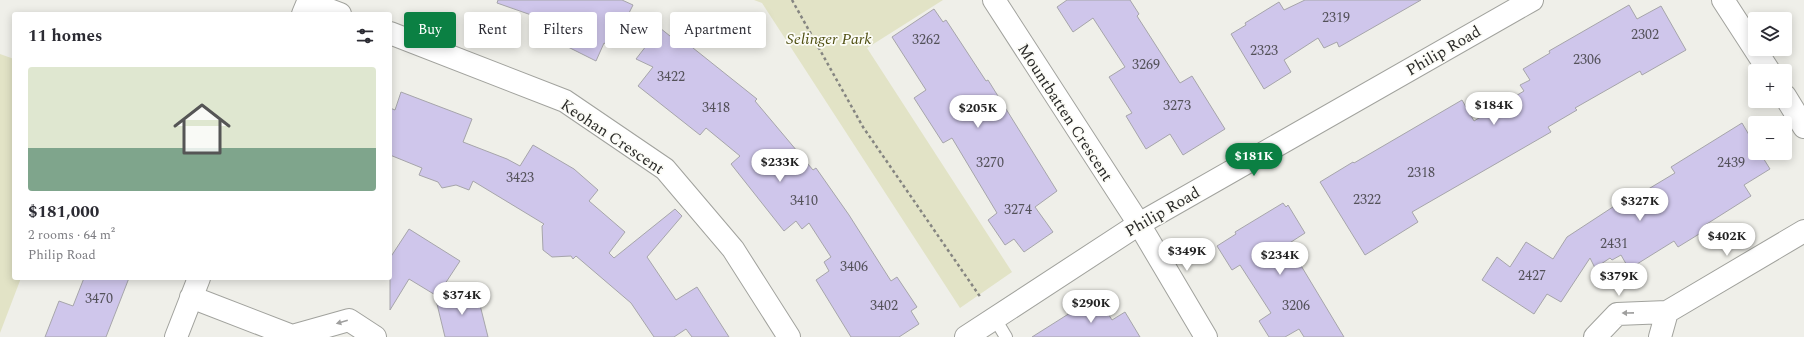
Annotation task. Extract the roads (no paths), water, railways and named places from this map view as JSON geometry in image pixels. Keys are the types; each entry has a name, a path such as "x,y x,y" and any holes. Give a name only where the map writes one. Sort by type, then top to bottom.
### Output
{"street":[{"name":"Mountbatten Crescent","path":"994,0 1139,224 1206,337"},
{"name":"Philip Road","path":"966,337 994,317 1139,224 1532,0"},
{"path":"1723,0 1764,64"},
{"path":"305,5 332,12"},
{"name":"Keohan Crescent","path":"392,34 564,101 664,169 733,249 789,337"},
{"path":"1792,107 1804,127"},
{"path":"1596,337 1618,314 1667,312 1804,231"},
{"path":"176,337 195,288 292,337 349,320 375,337"},
{"path":"1660,337 1667,312"}],"lane":[{"path":"994,317 1006,337"}],"park label":[{"name":"Selinger Park","path":"829,38"}]}
